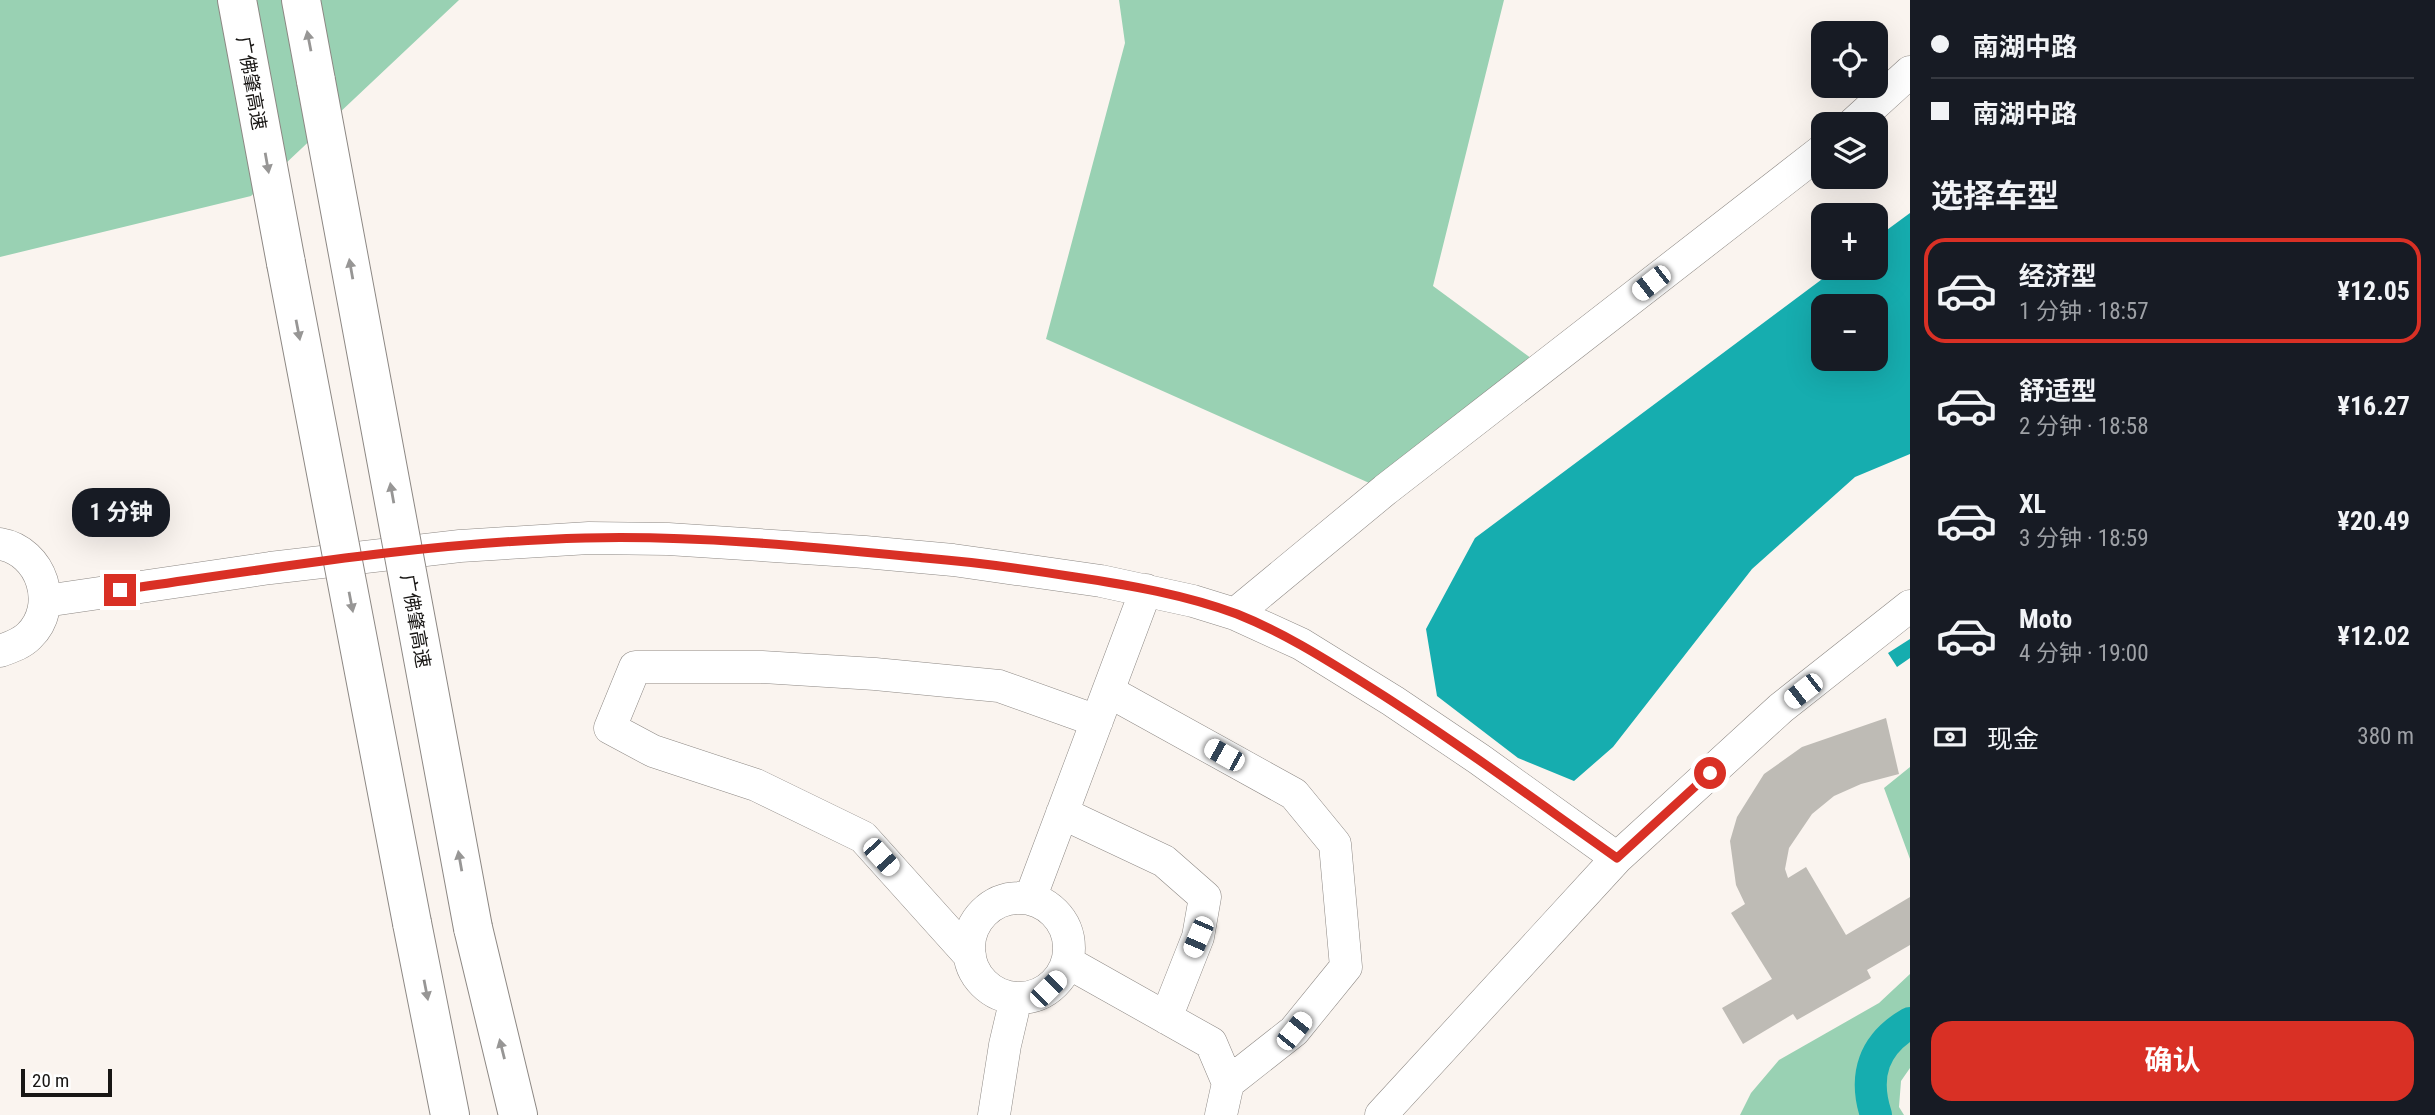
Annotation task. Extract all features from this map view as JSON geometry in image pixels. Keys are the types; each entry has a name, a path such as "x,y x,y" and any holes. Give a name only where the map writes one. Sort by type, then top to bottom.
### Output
{"highway":[{"name":"广佛肇高速","path":"237,0 450,1115"},
{"name":"广佛肇高速","path":"301,0 472,928 519,1115"}],"street":[{"path":"1866,112 1910,72"},
{"path":"1235,614 1385,490 1811,159"},
{"path":"45,601 270,568 460,546 589,538 740,543 941,559 1036,571 1146,590 1235,614 1301,644 1479,759 1617,858"},
{"path":"0,544 22,552 35,566 43,583 45,601 41,619 30,635 16,646 0,651"},
{"path":"1030,899 1146,590"},
{"path":"1381,1115 1617,858 1781,708 1910,606"},
{"path":"970,956 863,837 756,785 653,751 610,728 635,667 762,667 999,686 1097,721"},
{"path":"1108,691 1294,794 1335,844 1346,967 1294,1031 1228,1083"},
{"path":"1062,813 1164,861 1205,897 1198,937 1166,1017"},
{"path":"1013,898 1030,899 1045,904 1057,915 1065,929 1069,946 1067,962 1060,977 1048,989 1033,996 1016,998 1000,994 986,985 976,972 970,956 970,939 975,924 985,911 998,902 1013,898"},
{"path":"1067,962 1211,1043 1228,1083 1222,1115"},
{"path":"994,1115 1005,1045 1016,998"}],"green space":[{"path":"0,0 459,0 251,196 0,257"},
{"path":"1119,0 1504,0 1433,286 1543,367 1385,490 1046,339 1125,43"},
{"path":"1910,767 1910,859 1884,788"},
{"path":"1910,974 1910,1014 1885,1031 1870,1056 1864,1085 1869,1115 1740,1115 1751,1093 1779,1060 1879,1003"},
{"path":"1910,1031 1910,1068 1901,1081 1899,1107 1904,1115 1881,1115 1877,1093 1883,1069 1894,1047"}],"water":[{"path":"1910,213 1910,454 1855,477 1752,569 1613,747 1574,781 1518,758 1437,696 1426,629 1475,538 1821,280 1888,280 1888,229"},
{"path":"1910,639 1910,658 1897,667 1888,653"}],"building":[{"path":"1886,718 1899,774 1861,784 1834,796 1812,814 1789,848 1785,869 1788,878 1806,867 1846,935 1910,897 1910,945 1867,970 1871,978 1797,1020 1793,1014 1743,1044 1722,1008 1772,979 1731,913 1745,904 1736,885 1730,841 1737,817 1764,774 1802,747"}],"waterway":[{"path":"1876,1115 1871,1087 1875,1062 1888,1041 1910,1023"}],"route":[{"path":"120,590 270,568 460,546 589,538 740,543 953,560 1146,590 1193,601 1266,627 1301,644 1393,701 1617,858 1710,773"}]}
